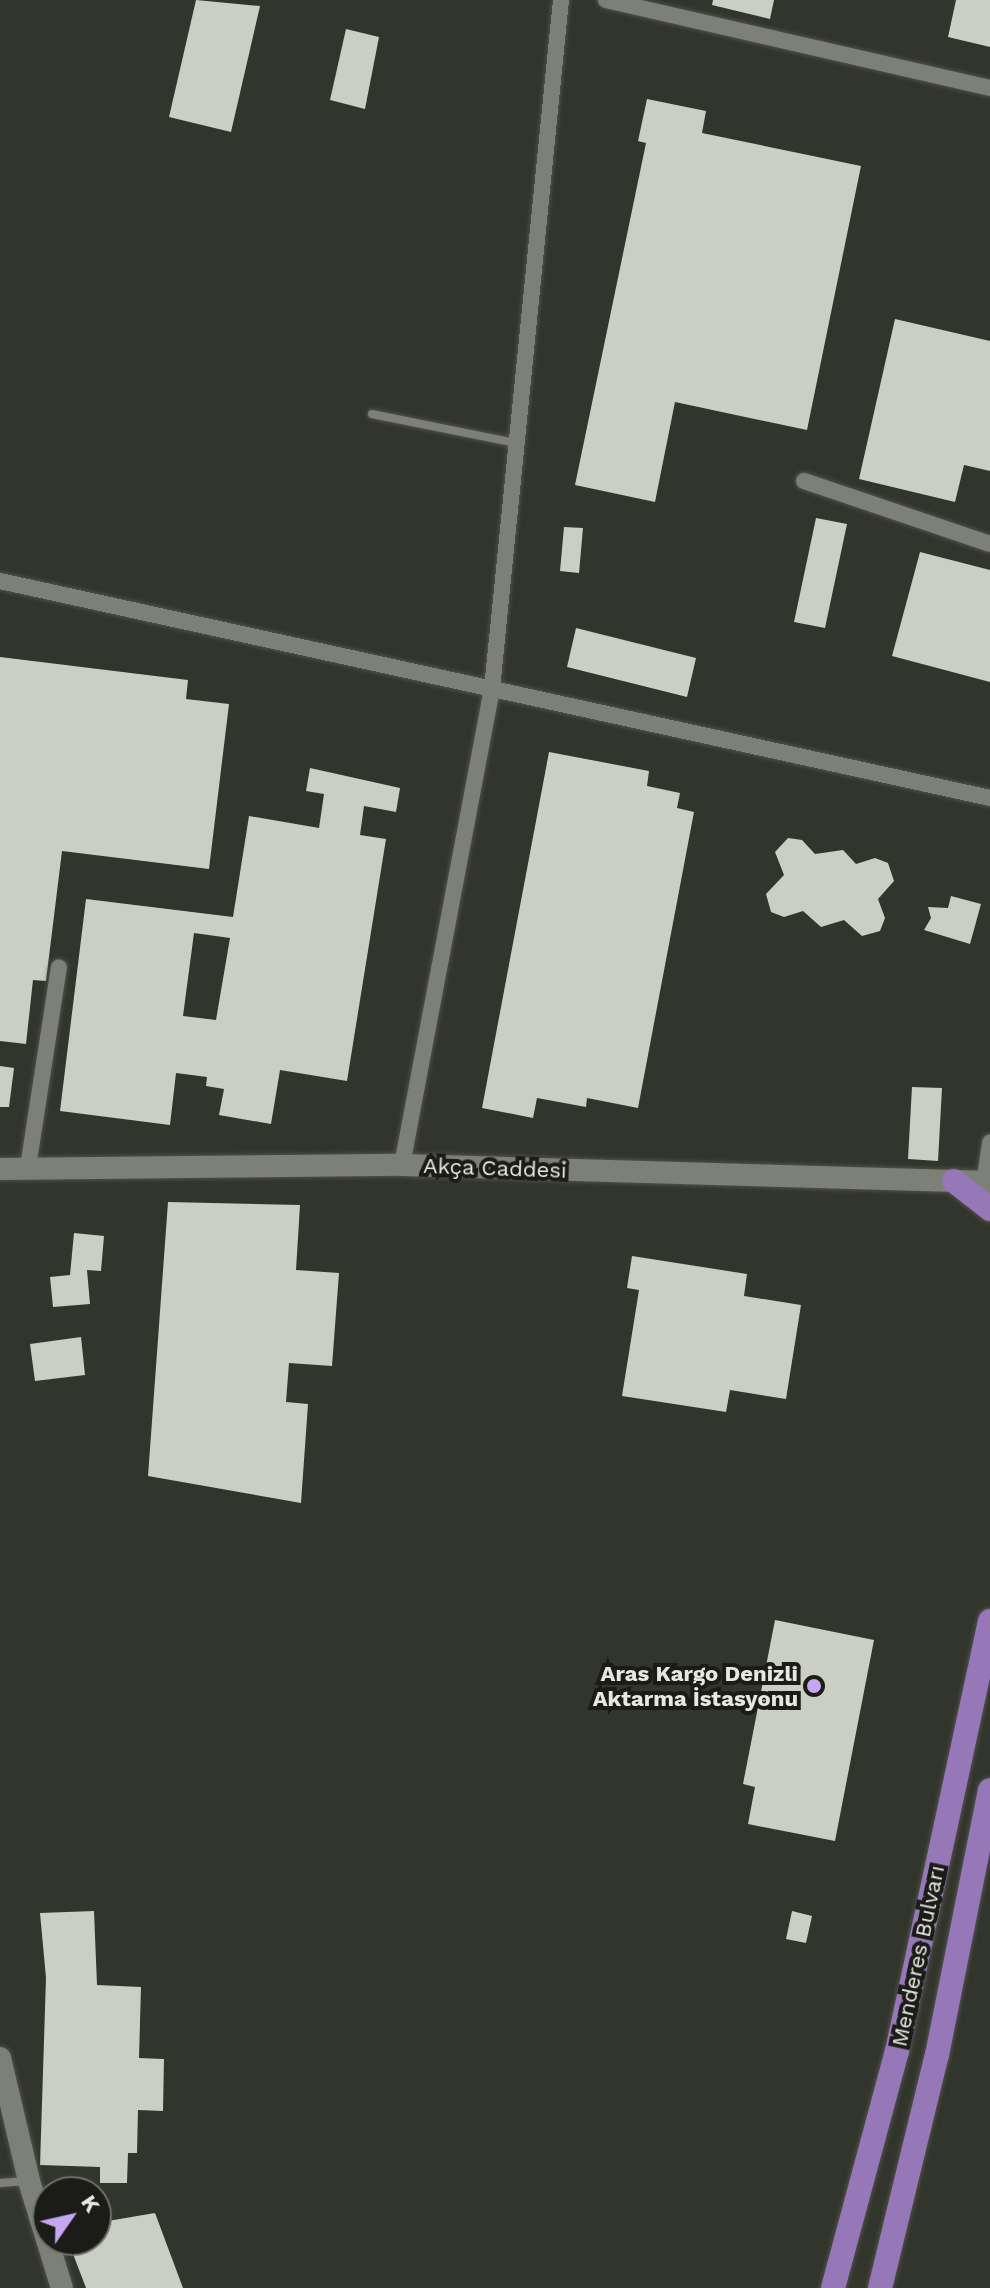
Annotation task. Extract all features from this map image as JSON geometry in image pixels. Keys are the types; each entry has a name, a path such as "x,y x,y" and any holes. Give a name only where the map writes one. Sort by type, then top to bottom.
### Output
{"main road":[{"path":"954,1181 986,1193"},
{"name":"Menderes Bulvarı","path":"833,2288 897,2051 990,1621"},
{"name":"Menderes Bulvarı","path":"880,2288 937,2055 990,1790"}],"street":[{"path":"402,1165 492,689 561,0"},
{"path":"606,0 990,88"},
{"path":"804,481 990,544"},
{"path":"0,581 990,798"},
{"path":"28,1167 59,967"},
{"path":"986,1193 990,1143"},
{"name":"Akça Caddesi","path":"0,1169 402,1165 954,1181"},
{"path":"0,2058 29,2181 62,2288"}],"lane":[{"path":"372,414 517,443"},
{"path":"0,2183 29,2181"}],"building":[{"path":"196,0 260,6 231,132 169,117"},
{"path":"713,0 774,0 770,19 712,5"},
{"path":"956,0 990,0 990,47 948,37"},
{"path":"346,29 379,37 365,109 330,100"},
{"path":"647,99 706,111 702,133 861,166 807,430 675,402 655,502 575,485 646,143 638,141"},
{"path":"895,319 990,341 990,471 964,465 955,502 859,479"},
{"path":"816,518 847,524 825,628 794,622"},
{"path":"564,527 583,528 579,573 560,571"},
{"path":"920,552 990,570 990,682 892,656"},
{"path":"576,628 696,658 687,697 567,667"},
{"path":"0,657 188,680 186,699 229,704 209,869 62,851 46,981 33,980 26,1044 0,1041"},
{"path":"549,752 649,771 647,786 680,793 677,808 694,812 638,1108 587,1098 586,1107 537,1098 533,1118 482,1108"},
{"path":"310,768 400,788 396,812 364,806 360,835 386,839 347,1081 280,1070 271,1124 219,1115 224,1089 206,1086 207,1077 176,1073 170,1125 60,1111 86,899 233,917 249,816 319,828 324,794 306,791","holes":["194,933 230,938 216,1020 183,1016"]},
{"path":"788,838 802,840 815,854 843,850 856,864 875,858 888,863 894,881 878,899 885,918 880,931 862,936 844,920 821,927 803,911 784,917 771,912 766,894 784,875 775,852"},
{"path":"951,896 981,904 970,944 924,930 931,918 928,907 948,908"},
{"path":"0,1066 14,1068 9,1107 0,1107"},
{"path":"912,1087 942,1088 938,1161 908,1159"},
{"path":"168,1202 300,1205 296,1270 339,1273 332,1366 289,1363 286,1402 308,1404 301,1503 148,1476"},
{"path":"74,1233 104,1236 101,1271 87,1270 90,1304 53,1307 50,1277 70,1275"},
{"path":"632,1256 747,1274 744,1296 801,1305 786,1399 730,1390 726,1412 622,1396 639,1290 627,1288"},
{"path":"81,1337 85,1375 35,1381 30,1344"},
{"path":"775,1620 874,1640 835,1841 748,1824 755,1787 743,1784"},
{"path":"94,1911 97,1985 141,1987 139,2058 164,2059 163,2111 138,2110 137,2153 128,2153 127,2183 112,2183 112,2176 100,2176 100,2167 40,2165 46,1978 40,1913"},
{"path":"792,1911 812,1916 806,1943 786,1939"},
{"path":"155,2213 183,2288 86,2288 74,2256 112,2256 112,2220"}],"place":[{"name":"Aras Kargo Denizli Aktarma İstasyonu","path":"814,1686"}]}
